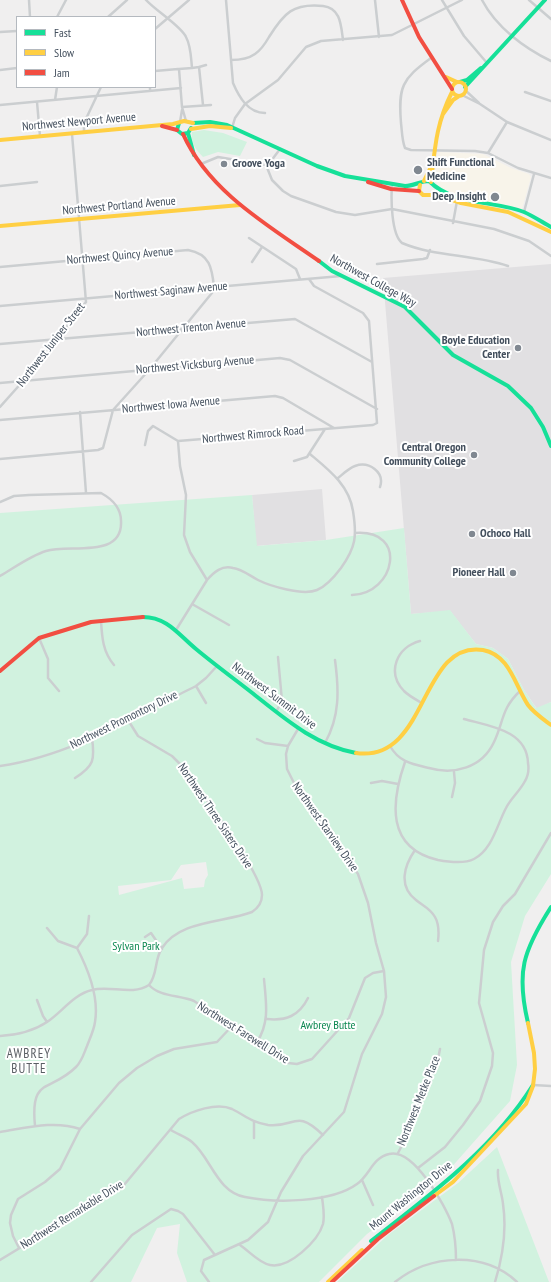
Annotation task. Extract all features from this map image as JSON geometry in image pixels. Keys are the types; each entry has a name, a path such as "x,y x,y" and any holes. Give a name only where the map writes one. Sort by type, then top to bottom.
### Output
{"street":[{"path":"29,0 30,16"},
{"path":"58,16 66,0"},
{"path":"109,16 127,0"},
{"path":"146,0 166,19 178,27 186,36 190,50 192,68"},
{"path":"156,28 189,0"},
{"path":"226,0 233,82 237,92 245,104 258,113 265,113"},
{"path":"375,0 379,37"},
{"path":"402,0 413,26 431,58 446,77 452,90 480,104 507,122 551,140"},
{"path":"442,0 464,36 485,64"},
{"path":"232,128 235,118 245,104 278,80 306,47 313,43 392,35 413,26 462,0"},
{"path":"482,0 490,13 512,36 526,47 551,61"},
{"path":"529,0 551,20"},
{"path":"545,0 485,64 467,80 454,85 437,127 431,182 434,187 458,200 508,212 551,232"},
{"path":"232,60 246,58 256,54 264,45 282,18 293,9 301,7 327,6 337,13 340,19 343,40"},
{"path":"0,32 16,31"},
{"path":"431,58 408,77 401,87 399,99 405,148 411,150 475,151 488,153 534,174 551,178"},
{"path":"443,114 453,100 460,95 485,64"},
{"path":"156,71 192,68 206,65"},
{"path":"198,67 203,105"},
{"path":"0,70 16,68"},
{"path":"179,69 182,107 187,122"},
{"path":"446,77 459,82 480,104"},
{"path":"54,100 56,88"},
{"path":"84,132 84,123 101,88"},
{"path":"0,105 180,88"},
{"path":"525,92 551,101"},
{"path":"37,102 40,136"},
{"path":"182,107 211,105"},
{"path":"177,130 182,107"},
{"name":"Northwest Newport Avenue","path":"0,140 179,122 218,123 232,128"},
{"name":"Northwest College Way","path":"187,122 194,155"},
{"path":"488,153 507,122"},
{"name":"Northwest Newport Avenue","path":"161,125 177,130 183,134"},
{"path":"183,134 210,126 232,128 322,168 366,180 419,191 425,196 432,195 524,212 551,227"},
{"name":"Northwest Juniper Street","path":"0,407 84,306 87,298 72,133"},
{"name":"Northwest College Way","path":"183,134 188,148 224,191 240,205 309,256 341,276 405,307 453,356 500,380 510,388 536,416 551,446"},
{"path":"201,164 218,157 266,165 280,149"},
{"path":"419,191 420,185 428,176 433,160"},
{"path":"266,165 272,180 283,191 291,196 336,212 355,215 392,209 494,229 518,236 542,249 551,256"},
{"path":"524,212 534,174"},
{"path":"424,181 431,182"},
{"path":"0,186 37,182"},
{"path":"392,186 420,185"},
{"path":"392,186 392,209 395,235 399,241 405,244 430,250 508,266"},
{"path":"432,195 434,187"},
{"path":"453,222 458,200"},
{"name":"Northwest Portland Avenue","path":"0,226 240,205"},
{"path":"248,238 296,269 300,279"},
{"path":"252,262 262,247"},
{"path":"377,264 423,260 427,258 430,250"},
{"name":"Northwest Quincy Avenue","path":"0,266 192,251 204,256 209,261 215,287"},
{"name":"Northwest Saginaw Avenue","path":"0,306 341,276"},
{"path":"309,278 314,286 365,315 369,325 377,410"},
{"path":"0,459 98,450 103,448 113,410 149,370 215,287"},
{"name":"Northwest Trenton Avenue","path":"0,344 295,319 372,362"},
{"name":"Northwest Vicksburg Avenue","path":"0,383 280,358 290,360 377,410"},
{"name":"Northwest Iowa Avenue","path":"0,420 275,396 283,398 334,428"},
{"name":"Northwest Rimrock Road","path":"178,441 325,429 377,423 377,410"},
{"path":"80,412 86,493"},
{"path":"145,445 148,431 153,426 178,441 180,466 186,495 184,534 190,552 207,580"},
{"path":"294,461 304,459 310,454 325,429"},
{"path":"176,630 207,580 217,570 234,568 277,588 307,592 316,591 332,579 348,559 354,544 355,533 350,501 338,478 310,454"},
{"path":"338,478 352,467 364,465 373,467 379,473 382,480 380,487"},
{"path":"0,502 14,496 101,493 111,498 117,505 121,516 122,527 114,541 96,548 48,550 0,576"},
{"path":"352,595 360,595 378,584 389,572 391,563 387,545 381,538 365,532 355,533"},
{"path":"192,604 229,625"},
{"name":"Northwest Summit Drive","path":"0,671 39,638 101,620 154,617 176,630 217,665 298,729 324,744 344,752 360,754 378,752 390,746 404,734 443,667 457,655 475,650 488,651 501,659 510,670 520,691 535,713 551,725"},
{"path":"101,620 103,646 109,659 114,665"},
{"path":"39,638 46,653 48,678 59,691"},
{"path":"420,641 406,647 399,654 395,662 395,673 403,690 422,703"},
{"path":"276,712 282,701 278,657"},
{"path":"324,744 330,733 339,690 335,660"},
{"name":"Northwest Promontory Drive","path":"0,766 13,764 58,751 92,738 196,686 206,678 217,665"},
{"path":"196,686 206,703"},
{"path":"390,746 396,755 405,762 438,771 454,772 468,768 485,756 492,747 508,704 520,691"},
{"path":"405,762 394,804 397,826 402,838 415,850 426,857 462,862 476,858 485,850 506,807 525,782 529,769 525,749 516,737 499,728 464,719"},
{"name":"Northwest Three Sisters Drive","path":"128,720 138,736 167,752 179,762 239,848 253,871 261,891 261,901 259,906 252,912 179,931 173,935 162,949 156,962 155,976 149,985"},
{"name":"Northwest Starview Drive","path":"209,1282 203,1275 201,1266 204,1260 240,1245 266,1226 281,1192 303,1156 344,1112 362,1054 382,1014 386,997 384,971 376,943 368,903 358,874 290,776 286,763 288,746 298,729"},
{"path":"75,778 86,770 93,760 92,738"},
{"path":"257,739 265,743 288,746"},
{"path":"452,797 455,783 454,772"},
{"path":"371,783 382,781 398,784"},
{"path":"418,1168 445,1147 463,1125 480,1100 492,1066 493,1053 479,1003 484,950 493,922 503,906 515,894 551,834"},
{"path":"415,850 404,868 405,884 411,896 427,907 435,917 438,929 438,941"},
{"name":"Mount Washington Drive","path":"332,1282 378,1239 448,1181 510,1118 523,1102 533,1085 537,1066 536,1053 523,997 522,970 532,937 551,907"},
{"path":"77,948 87,934 89,916"},
{"path":"35,1126 33,1107 38,1092 75,1068 83,1057 95,1022 96,1010 84,962 77,948 58,941 47,928"},
{"path":"145,937 151,933 162,949"},
{"name":"Northwest Farewell Drive","path":"149,985 154,991 161,994 194,1001 288,1063 297,1064 309,1061 349,1018 365,978 373,973 384,971"},
{"path":"257,1042 264,1032 267,1019 264,979"},
{"path":"0,1036 26,1032 47,1022 78,996 92,990 136,990 149,985"},
{"path":"267,1019 279,1020 293,1016 304,1007 308,998"},
{"path":"37,1000 47,1022"},
{"path":"19,1248 13,1236 10,1223 11,1215 18,1199 45,1182 60,1169 80,1129 119,1083 136,1068 157,1056 174,1049 217,1042 232,1026"},
{"name":"Northwest Metke Place","path":"398,1154 413,1124 422,1094 438,1059 440,1049"},
{"path":"533,1085 551,1086"},
{"name":"Northwest Remarkable Drive","path":"0,1260 124,1185 179,1120 186,1115 216,1107 231,1109 254,1122 270,1125 300,1120 313,1124 323,1135"},
{"path":"254,1122 254,1138"},
{"path":"0,1132 35,1126 61,1125 80,1129"},
{"path":"171,1130 192,1142 224,1185 231,1192 246,1198 278,1201 322,1197 346,1190 362,1180 376,1161 390,1154 398,1154 409,1159 418,1168 446,1210 452,1224 456,1260"},
{"path":"495,1282 499,1268 505,1229 498,1170"},
{"path":"362,1180 373,1205"},
{"name":"Mount Washington Drive","path":"328,1282 378,1236 435,1193"},
{"path":"240,1245 266,1264 277,1266 287,1263 319,1233 324,1220 322,1197"},
{"path":"91,1282 132,1234 171,1209 178,1210 183,1214 215,1255"},
{"path":"395,1282 430,1264 456,1260 487,1263 499,1268 517,1282"}],"shaded area":[{"path":"439,152 483,154 511,168 529,174 531,177 522,209 459,196 442,189 437,185 435,178 437,154"},
{"name":"Central Oregon Community College","path":"551,264 551,702 537,709 524,690 508,659 493,648 476,644 450,611 411,614 383,278"},
{"path":"322,489 326,540 256,546 252,495"}],"green space":[{"path":"204,130 223,133 247,142 240,156 218,152 203,157 194,146 192,132"},
{"name":"Awbrey Butte","path":"252,495 257,546 326,540 404,528 411,614 450,610 476,644 493,648 508,659 524,690 536,708 551,702 551,874 525,916 511,962 517,1065 510,1101 449,1170 421,1194 367,1234 319,1282 187,1282 177,1253 180,1224 157,1228 131,1282 0,1282 0,513","holes":["206,862 208,875 205,880 204,887 184,889 182,878 119,895 118,886 171,880 181,865"]},
{"path":"497,1147 549,1282 337,1282 388,1235 458,1183"}],"traffic: fast":[{"path":"465,87 545,0"},
{"path":"460,82 467,80 481,68"},
{"path":"193,123 210,122 227,125 317,166 345,176 405,186 429,181 450,195 462,199 512,208 524,212 551,227"},
{"path":"179,123 177,130 182,134 188,133 191,128"},
{"path":"188,133 194,155"},
{"path":"319,261 332,271 405,307 453,355 508,386 531,408 543,427 551,446"},
{"path":"143,617 166,623 196,649 300,729 327,744 356,753"},
{"path":"528,1023 524,1005 523,990 524,962 534,937 551,907"},
{"path":"371,1241 438,1188 480,1150 517,1108 533,1085"}],"traffic: slow":[{"path":"446,77 457,82"},
{"path":"459,82 464,84 466,89 464,94 459,96 454,94 452,89 454,84 459,82"},
{"path":"431,182 439,125 452,92"},
{"path":"443,114 453,100 459,96"},
{"path":"0,140 173,124 184,121 193,123"},
{"path":"191,129 210,126 231,128"},
{"path":"424,181 432,165"},
{"path":"420,185 419,191 423,195 438,195 461,203 508,212 551,232"},
{"path":"0,226 240,205"},
{"path":"356,753 380,751 398,740 411,722 446,663 462,652 483,650 500,658 511,672 528,705 551,725"},
{"path":"434,1196 453,1182 526,1104 533,1086 535,1069 534,1053 528,1023"},
{"path":"328,1282 362,1250"}],"traffic: jam":[{"path":"402,0 419,37 452,89"},
{"path":"162,126 177,130"},
{"path":"183,134 194,155 224,190 261,221 319,261"},
{"path":"368,182 391,189 419,191"},
{"path":"0,671 39,638 91,622 143,617"},
{"path":"332,1282 378,1239 434,1196"}],"place":[{"name":"Groove Yoga","path":"224,164"},
{"name":"Shift Functional Medicine","path":"418,170"},
{"name":"Deep Insight","path":"495,197"},
{"name":"Boyle Education Center","path":"518,348"},
{"name":"Central Oregon Community College","path":"474,455"},
{"name":"Ochoco Hall","path":"472,534"},
{"name":"Pioneer Hall","path":"513,573"}],"district":[{"name":"AWBREY BUTTE","path":"29,1062"}],"park label":[{"name":"Sylvan Park","path":"136,947"}]}
